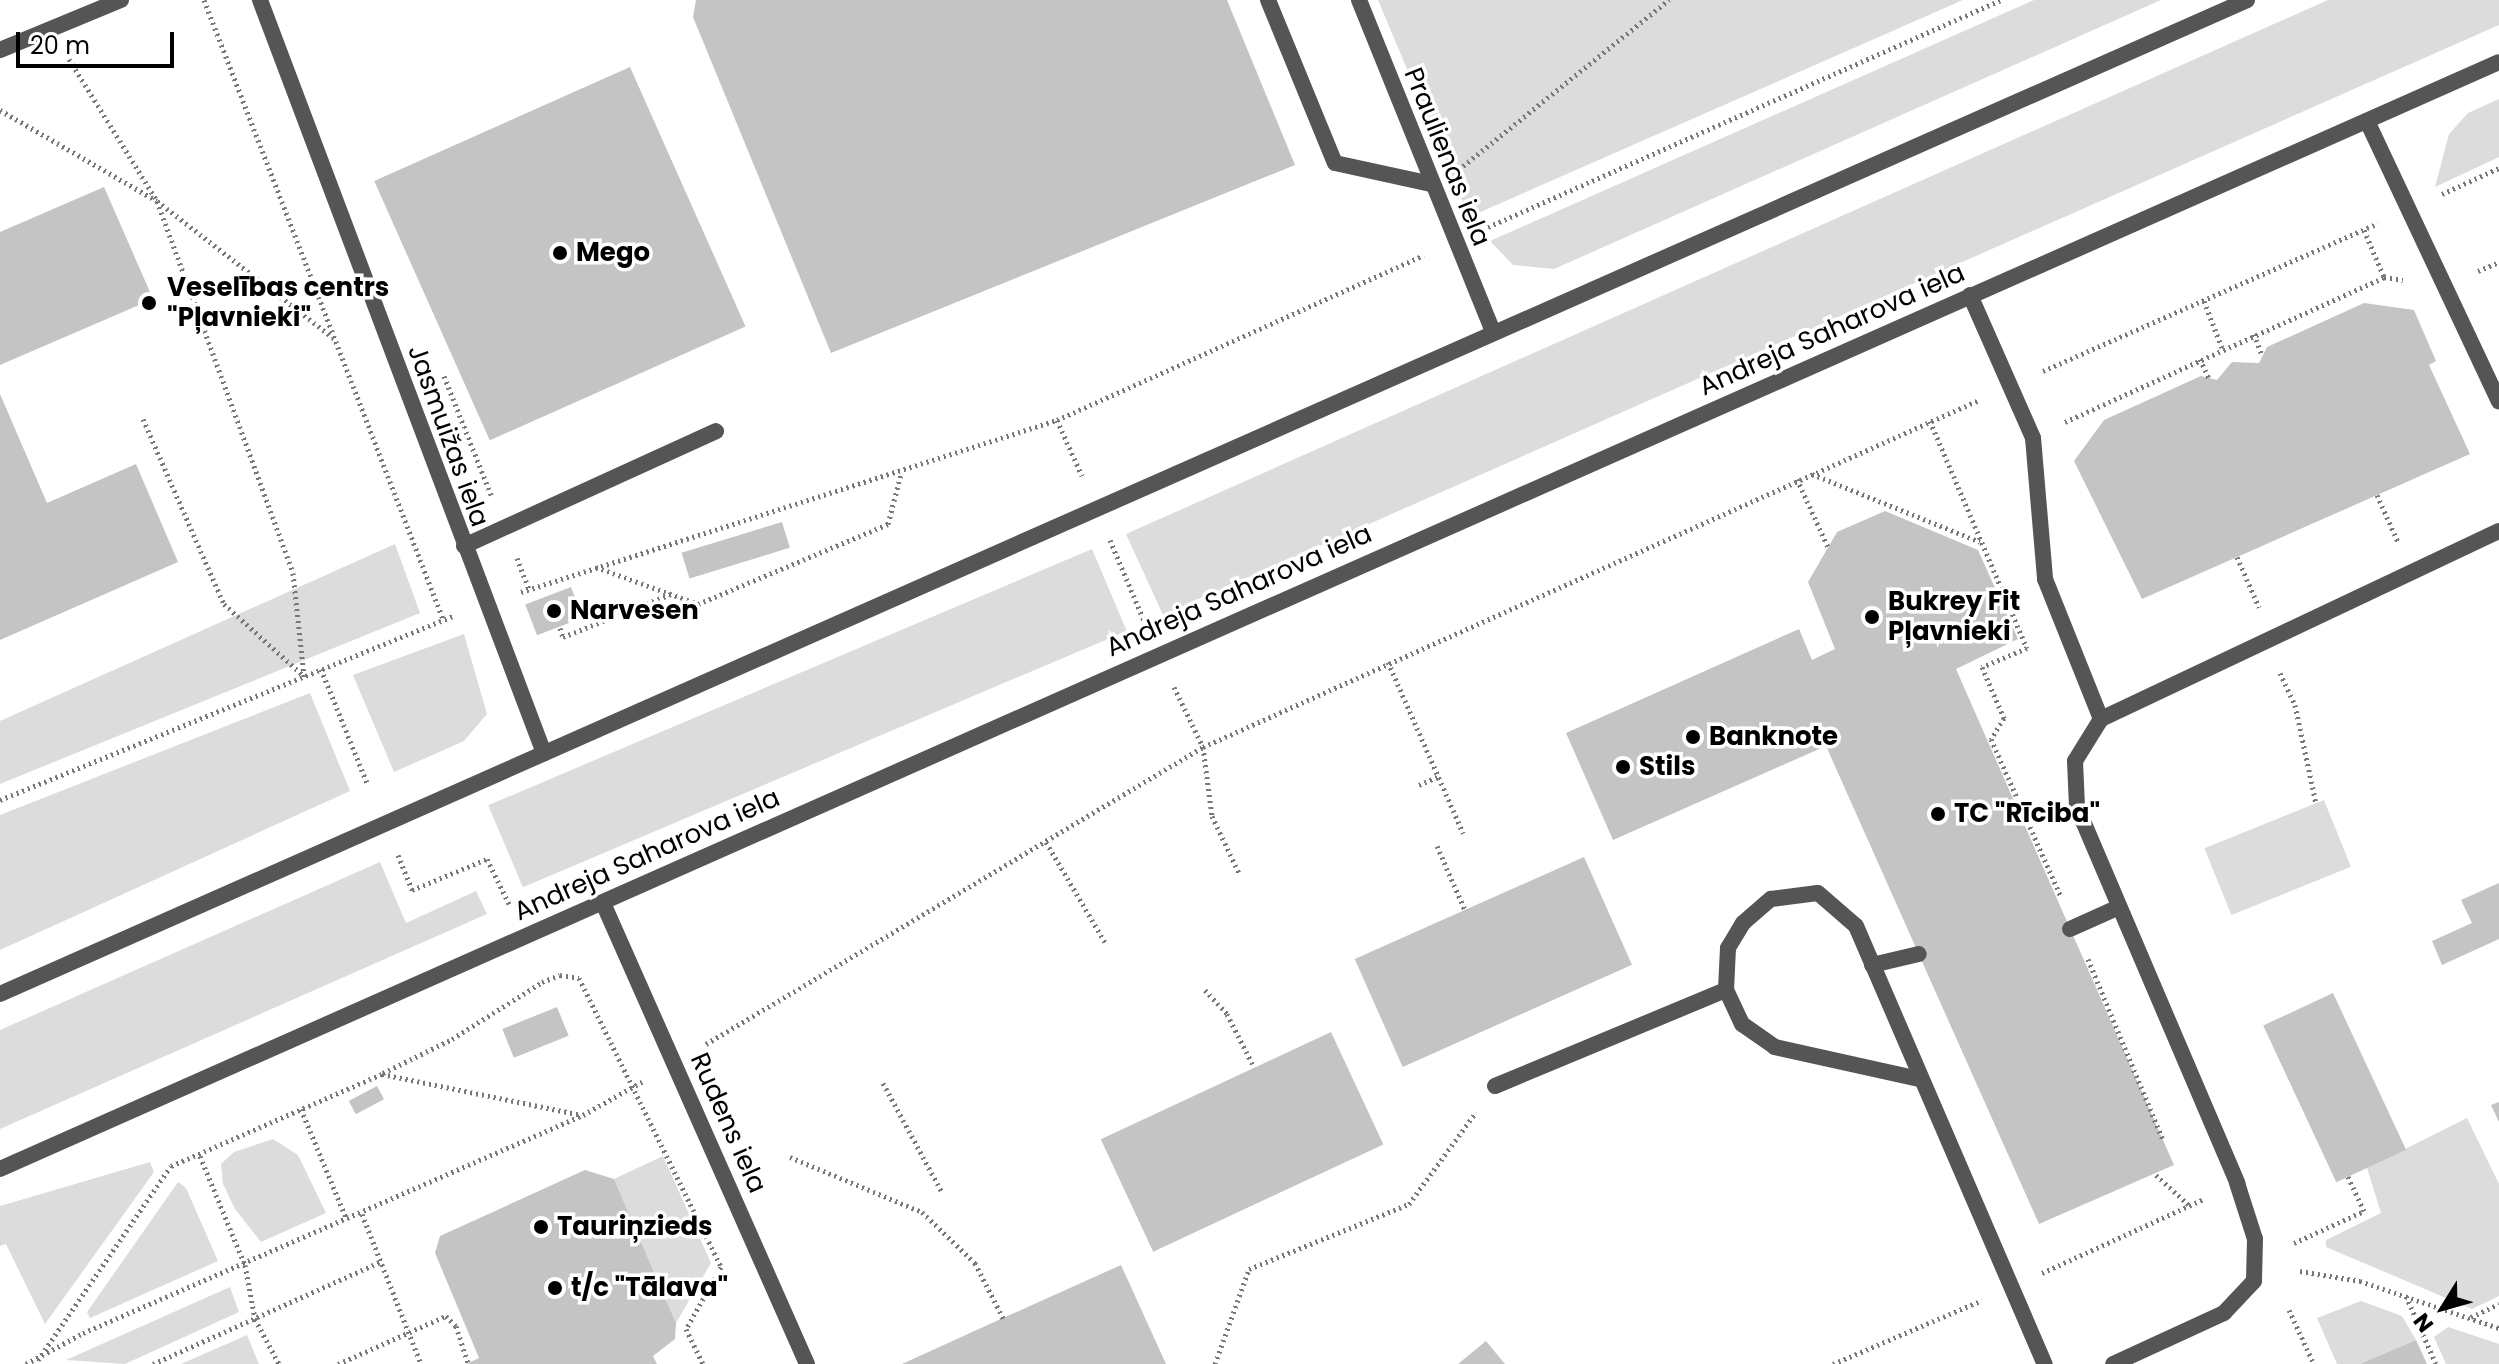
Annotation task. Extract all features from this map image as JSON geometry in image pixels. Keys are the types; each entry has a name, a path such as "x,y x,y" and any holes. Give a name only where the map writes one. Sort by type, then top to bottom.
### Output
{"street":[{"path":"0,50 121,0"},
{"name":"Jasmuižas iela","path":"260,0 484,604 544,753"},
{"path":"1268,0 1335,163 1431,184"},
{"name":"Praulienas iela","path":"1359,0 1454,242 1493,331"},
{"path":"0,994 2247,0"},
{"name":"Andreja Saharova iela","path":"0,1169 2499,62"},
{"path":"2367,121 2499,402"},
{"path":"1970,295 2033,438 2045,579 2101,719"},
{"path":"464,546 716,431"},
{"path":"2113,1364 2224,1313 2254,1281 2255,1239 2237,1183 2117,908 2077,807 2075,761 2101,719 2412,575 2499,531"},
{"path":"1919,1079 1775,1047 1742,1024 1726,990 1728,948 1743,923 1771,899 1818,893 1856,926 1919,1079 2045,1364"},
{"name":"Rudens iela","path":"603,903 807,1364"},
{"path":"2072,928 2117,908"},
{"path":"1872,965 1919,954"},
{"path":"1495,1086 1726,990"}],"path":[{"path":"204,0 443,619"},
{"path":"1431,184 1465,164 1669,0"},
{"path":"0,800 484,604 594,566 901,473 1057,420 2001,0"},
{"path":"51,30 157,201 293,573 304,676"},
{"path":"0,110 157,201 336,340"},
{"path":"26,1364 37,1363 83,1333 362,1214 583,1115 1203,747 1387,662 2499,168"},
{"path":"2364,230 2384,277"},
{"path":"2033,438 2254,333 2384,277 2446,285"},
{"path":"2204,300 2222,348"},
{"path":"2254,333 2262,355"},
{"path":"2200,359 2209,378"},
{"path":"143,419 224,604 304,676"},
{"path":"1057,420 1096,507"},
{"path":"1930,421 2027,648 1982,667 2004,718 1991,739 2163,1140"},
{"path":"594,566 698,604 888,524 901,473"},
{"path":"1811,474 1982,543"},
{"path":"1797,479 1828,547"},
{"path":"2377,495 2412,575"},
{"path":"2237,557 2295,705 2316,804"},
{"path":"560,628 563,637 671,594"},
{"path":"1387,662 1463,833"},
{"path":"321,669 367,783"},
{"path":"1419,785 1437,777"},
{"path":"1046,842 1106,944"},
{"path":"1437,846 1465,910"},
{"path":"398,854 412,890 487,859 509,904"},
{"path":"37,1363 171,1166 200,1156 382,1074 560,975 579,978 721,1267 686,1329 703,1364"},
{"path":"1205,990 1227,1014 1254,1067"},
{"path":"382,1074 583,1115"},
{"path":"883,1083 942,1192"},
{"path":"1215,1364 1249,1269 1409,1204 1495,1086"},
{"path":"301,1109 347,1220"},
{"path":"200,1156 245,1265 255,1319 279,1364"},
{"path":"790,1157 922,1212 975,1263 1003,1318"},
{"path":"2156,1175 2190,1206"},
{"path":"2294,1243 2364,1211 2348,1176"},
{"path":"362,1214 421,1364"},
{"path":"155,1364 380,1262"},
{"path":"2300,1271 2405,1295 2499,1328"},
{"path":"2405,1295 2436,1364"},
{"path":"2470,1318 2499,1304"},
{"path":"2289,1310 2314,1364"},
{"path":"338,1364 446,1316 456,1326 468,1363"}],"shaded area":[{"path":"1378,0 1963,0 1469,217"},
{"path":"2034,0 2161,0 1554,269 1513,265 1490,241"},
{"path":"2328,0 2499,0 2499,25 1163,615 1126,534"},
{"path":"2499,99 2499,157 2435,187 2449,134 2468,113"},
{"path":"395,544 420,613 0,784 0,721"},
{"path":"1092,549 1127,631 523,887 488,805"},
{"path":"464,634 487,714 464,741 394,772 353,675"},
{"path":"310,693 350,791 0,950 0,815"},
{"path":"2324,800 2351,867 2231,915 2204,848"},
{"path":"380,862 406,923 476,891 487,914 0,1129 0,1030"},
{"path":"2467,1118 2499,1184 2499,1296 2472,1309 2326,1247 2326,1240 2381,1213 2367,1168"},
{"path":"273,1139 298,1155 326,1213 261,1242 235,1209 223,1184 221,1164 234,1152"},
{"path":"663,1156 711,1263 676,1323 614,1179"},
{"path":"150,1162 154,1172 45,1324 6,1244 0,1246 0,1206"},
{"path":"178,1182 186,1188 218,1261 90,1318 87,1312"},
{"path":"230,1287 239,1312 125,1364 66,1360"},
{"path":"2361,1301 2402,1316 2416,1340 2360,1364 2337,1364 2317,1318"},
{"path":"2448,1327 2499,1344 2499,1364 2446,1364 2434,1337"},
{"path":"247,1335 259,1364 181,1364"}],"building":[{"path":"696,0 1227,0 1295,165 831,353 693,17"},
{"path":"630,67 746,326 490,440 374,181"},
{"path":"104,187 153,299 0,365 0,232"},
{"path":"2364,303 2414,310 2436,361 2429,365 2470,454 2142,599 2074,461 2104,420 2201,376 2217,380 2232,362 2259,363 2267,347"},
{"path":"0,394 47,503 136,464 178,562 0,640"},
{"name":"TC \"Rīciba\"","path":"1885,511 1978,550 2018,639 1956,669 2174,1165 2039,1224 1826,746 1613,840 1566,733 1799,629 1812,660 1835,649 1808,582 1837,532"},
{"path":"782,522 790,548 689,579 682,553"},
{"name":"Narvesen","path":"571,587 583,618 537,635 525,605"},
{"path":"1584,857 1632,965 1403,1067 1355,959"},
{"path":"2499,883 2499,939 2442,965 2432,941 2472,923 2461,900"},
{"path":"2333,993 2406,1150 2336,1182 2263,1026"},
{"path":"557,1007 569,1036 514,1058 502,1029"},
{"path":"1331,1032 1383,1144 1153,1252 1101,1139"},
{"path":"377,1086 384,1099 356,1114 349,1101"},
{"path":"2499,1102 2499,1122 2491,1105"},
{"name":"t/c \"Tālava\"","path":"585,1170 614,1179 676,1323 675,1339 653,1356 657,1364 466,1364 479,1358 435,1253 440,1236"},
{"path":"1121,1265 1166,1364 902,1364 1003,1318"},
{"path":"2416,1340 2427,1364 2360,1364"},
{"path":"1486,1341 1505,1364 1458,1364"}],"place":[{"name":"Mego","path":"560,253"},
{"name":"Veselības centrs \"Pļavnieki\"","path":"149,303"},
{"name":"Narvesen","path":"554,611"},
{"name":"Bukrey Fit Pļavnieki","path":"1872,617"},
{"name":"Banknote","path":"1693,737"},
{"name":"Stils","path":"1623,767"},
{"name":"TC \"Rīciba\"","path":"1938,814"},
{"name":"Tauriņzieds","path":"541,1227"},
{"name":"t/c \"Tālava\"","path":"555,1288"}]}
